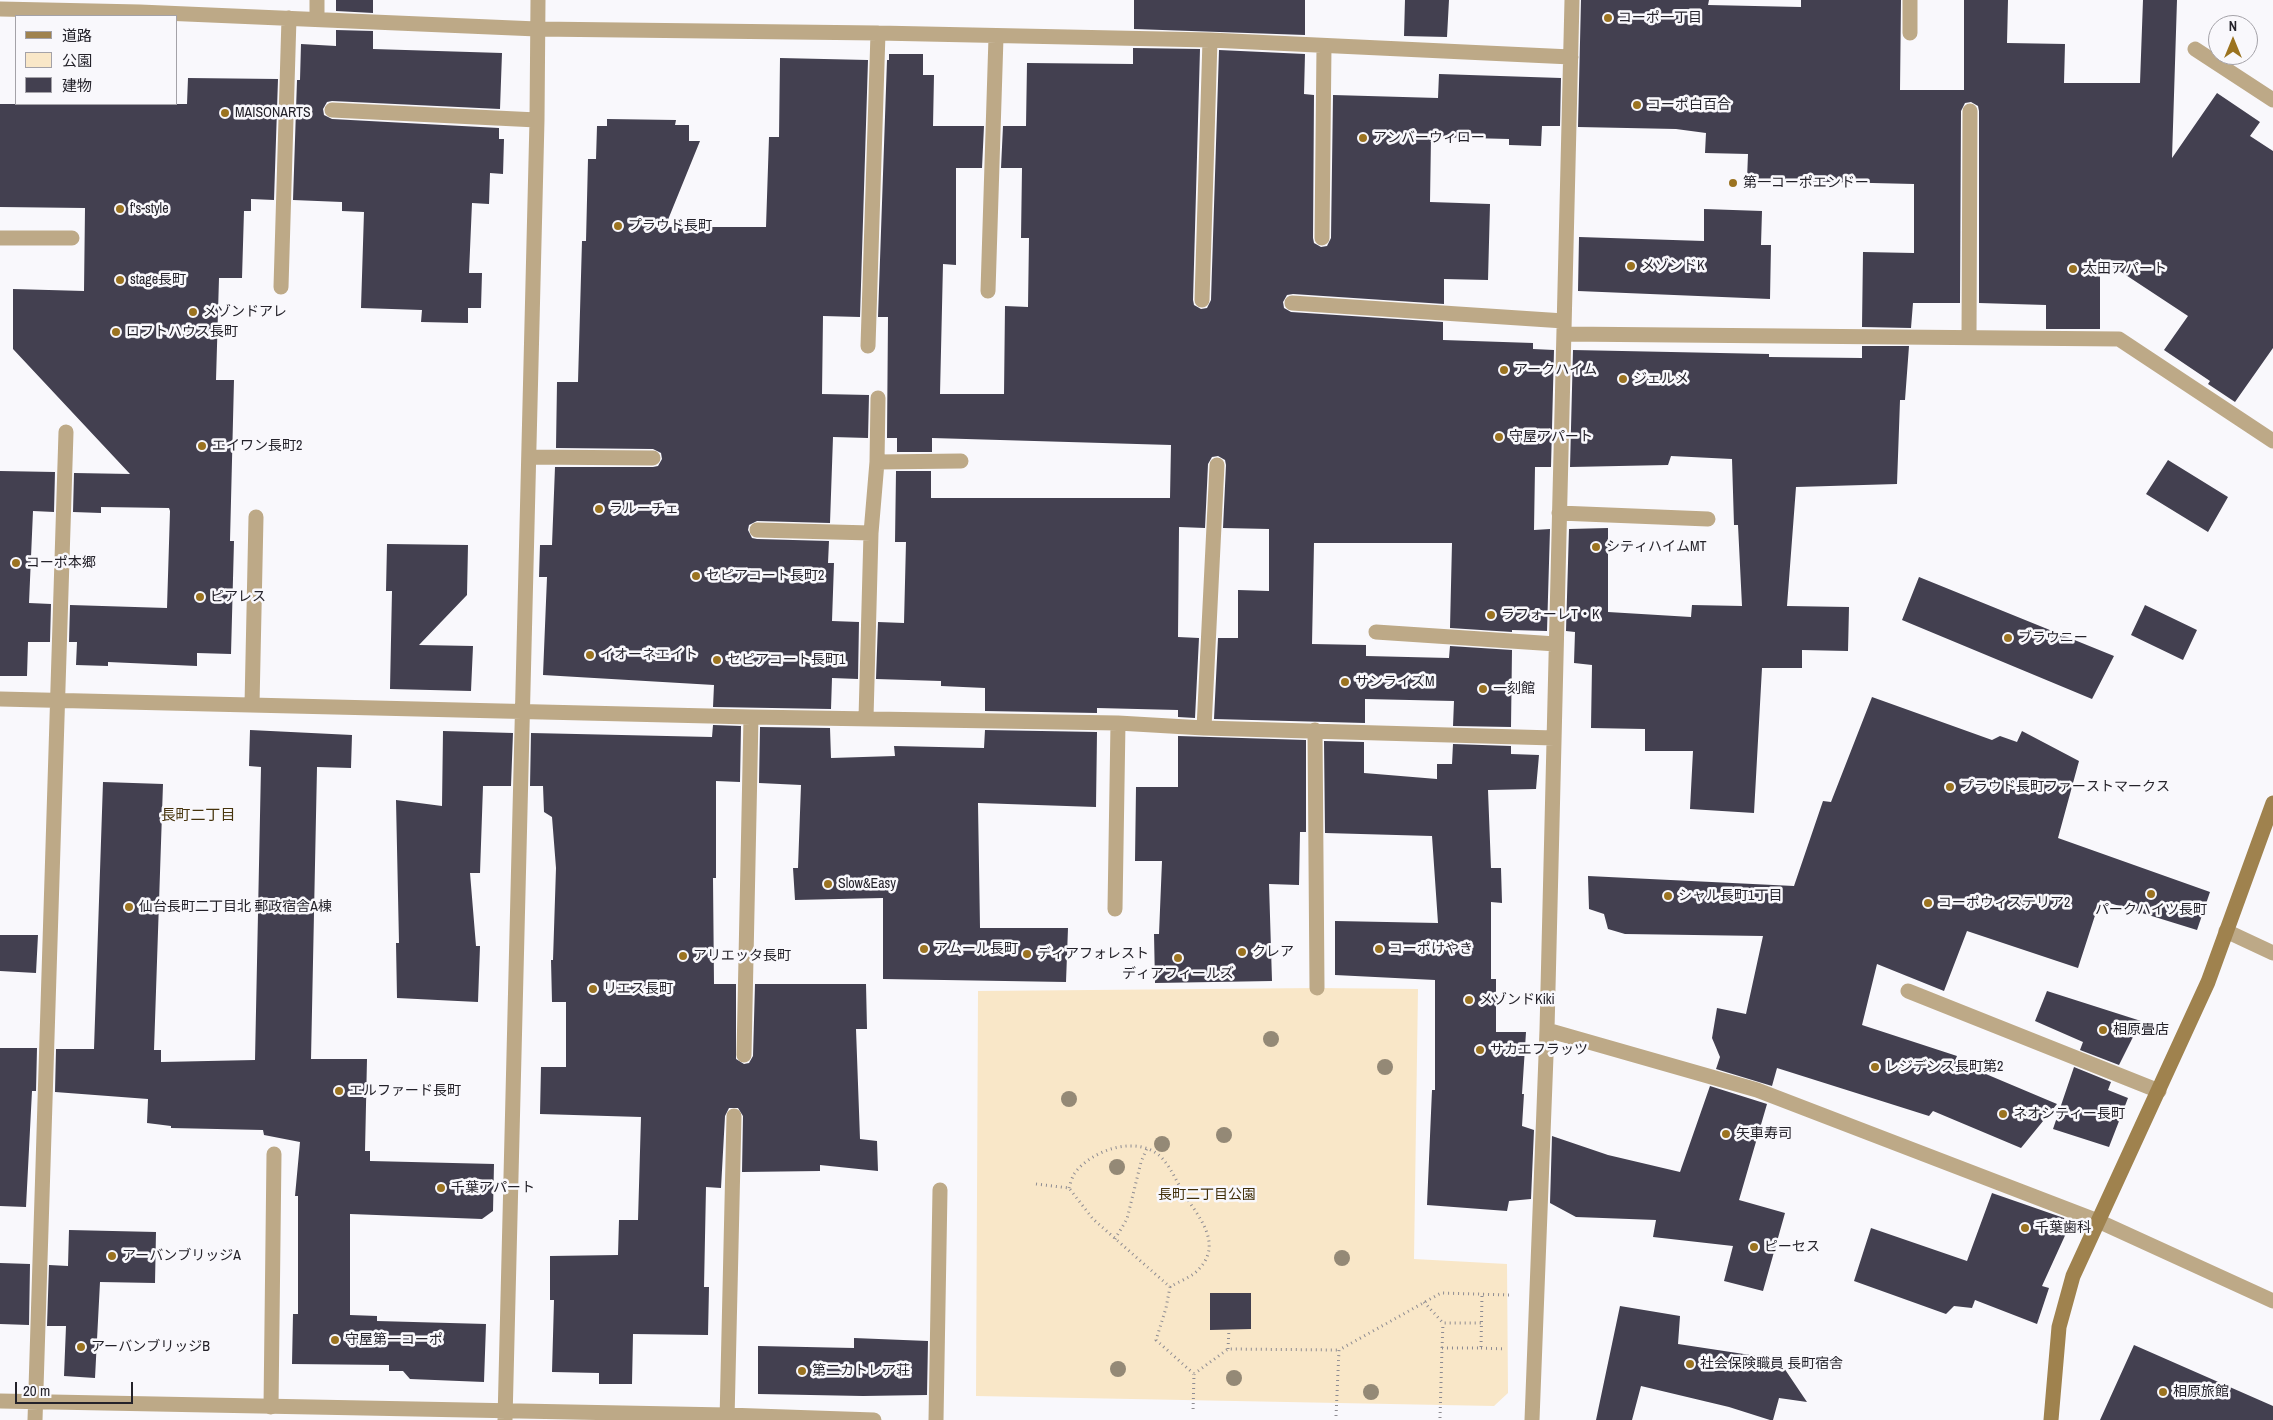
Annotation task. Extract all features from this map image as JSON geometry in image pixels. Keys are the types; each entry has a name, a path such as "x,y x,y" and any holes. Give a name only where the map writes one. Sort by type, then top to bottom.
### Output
{"street":[{"path":"317,0 317,20"},
{"path":"505,1415 538,120 538,0"},
{"path":"1532,1420 1547,1030 1572,0"},
{"path":"1910,0 1910,33"},
{"path":"0,9 140,6 317,20 537,29 878,33 996,37 1210,40 1571,57"},
{"path":"281,288 289,18"},
{"path":"868,346 878,33"},
{"path":"988,291 996,37"},
{"path":"1202,300 1210,40"},
{"path":"1322,238 1324,46"},
{"path":"2195,49 2273,100"},
{"path":"332,110 538,120"},
{"path":"1969,337 1970,110"},
{"path":"0,238 72,238"},
{"path":"1292,303 1564,327 1969,337 2120,338 2273,441"},
{"path":"866,718 871,532 877,462 878,398"},
{"path":"35,1420 66,432"},
{"path":"529,456 653,458"},
{"path":"877,462 961,461"},
{"path":"1204,728 1217,465"},
{"path":"1559,513 1708,519"},
{"path":"252,705 256,518"},
{"path":"757,530 871,532"},
{"path":"1376,632 1556,644"},
{"path":"0,699 751,717 1118,722 1204,728 1554,738"},
{"path":"744,1055 751,717"},
{"path":"1115,909 1118,722"},
{"path":"1315,730 1317,988"},
{"path":"2051,1420 2060,1327 2074,1276 2208,982 2273,803"},
{"path":"2226,931 2273,953"},
{"path":"1908,991 2159,1091"},
{"path":"1547,1030 1757,1090 2098,1221 2273,1301"},
{"path":"727,1418 734,1116"},
{"path":"271,1407 274,1154"},
{"path":"936,1420 940,1190"},
{"path":"0,1401 271,1407 362,1414 874,1420"}],"path":[{"path":"1069,1188 1074,1174 1106,1150 1128,1145 1147,1148 1162,1158 1198,1214 1210,1240 1202,1266 1195,1273 1170,1287 1156,1340 1194,1374 1193,1412"},
{"path":"1115,1240 1127,1219 1141,1162 1147,1148"},
{"path":"1036,1184 1069,1188 1093,1219 1170,1287"},
{"path":"1194,1374 1228,1349 1339,1350 1441,1293 1517,1294"},
{"path":"1481,1348 1482,1294"},
{"path":"1424,1302 1443,1323 1440,1418"},
{"path":"1443,1323 1482,1323"},
{"path":"1228,1349 1229,1329"},
{"path":"1442,1348 1515,1349"},
{"path":"1336,1416 1339,1350"}],"green space":[{"name":"長町二丁目公園","path":"1418,989 1414,1259 1507,1264 1508,1393 1494,1406 976,1396 978,991"}],"building":[{"path":"336,0 373,0 373,13 336,11"},
{"path":"1134,0 1305,0 1305,35 1134,29"},
{"path":"1405,0 1449,0 1447,37 1404,36"},
{"path":"1581,0 1709,0 1708,5 1801,7 1801,0 1901,0 1900,90 1964,90 1964,0 2008,0 2007,43 2065,44 2064,83 2140,83 2143,0 2177,0 2172,158 2217,93 2260,122 2250,136 2273,151 2273,348 2235,402 2208,384 2210,381 2164,350 2188,316 2100,258 2100,329 2046,329 2046,305 1979,303 1979,111 1978,106 1971,102 1965,103 1961,111 1960,303 1913,303 1911,328 1862,327 1863,252 1914,253 1914,184 1747,180 1748,154 1705,153 1706,133 1676,129 1578,127"},
{"path":"336,30 373,31 373,49 502,53 500,109 332,101 327,102 323,109 324,115 332,119 499,128 499,139 504,139 503,174 490,173 489,204 472,203 469,273 482,273 481,308 468,308 468,323 421,322 422,310 361,308 364,212 342,211 342,202 293,200 297,80 300,80 301,44 336,46"},
{"path":"1133,48 1200,49 1193,300 1194,305 1201,309 1207,308 1211,300 1219,50 1305,54 1304,94 1314,95 1313,238 1314,243 1321,247 1327,246 1331,238 1333,95 1438,98 1439,74 1561,78 1560,126 1542,126 1541,146 1509,145 1509,139 1431,137 1430,202 1490,204 1488,280 1444,279 1444,304 1293,294 1287,295 1283,302 1284,308 1291,312 1443,322 1443,340 1533,343 1533,349 1554,350 1551,467 1535,467 1534,530 1550,529 1547,631 1512,630 1512,632 1450,628 1452,543 1314,543 1312,644 1366,645 1366,656 1449,658 1450,646 1512,650 1511,727 1453,726 1454,701 1365,699 1365,723 1214,719 1218,638 1238,638 1238,590 1269,591 1269,529 1223,528 1226,465 1225,460 1218,456 1212,457 1208,464 1205,528 1179,527 1178,637 1199,638 1195,718 1178,717 1178,710 1097,708 1097,713 985,711 985,688 941,686 941,681 876,679 878,622 904,623 906,542 895,542 896,471 931,471 931,498 1170,498 1171,445 932,438 932,452 897,452 897,438 887,438 888,317 878,317 887,60 889,60 889,54 923,54 923,75 934,75 933,126 984,126 982,168 956,168 956,265 943,264 940,394 1004,394 1005,306 1028,307 1029,238 1021,238 1022,168 1001,168 1003,126 1026,126 1027,63 1133,64"},
{"path":"780,58 868,60 860,317 823,316 822,394 869,395 868,438 833,437 830,523 757,521 749,525 748,530 752,538 757,539 829,541 828,563 834,563 832,621 859,622 858,679 832,678 831,709 713,707 714,685 543,675 547,577 539,577 540,545 552,545 555,467 653,467 658,466 662,459 661,453 653,449 556,448 557,382 578,382 582,241 586,241 588,159 596,159 597,126 607,126 607,119 676,120 675,125 689,125 689,141 700,141 665,227 766,227 769,137 779,137"},
{"path":"188,78 278,79 274,200 251,199 251,211 244,211 242,278 219,278 216,380 234,380 230,541 234,541 231,654 197,653 197,666 108,662 108,666 76,665 77,642 69,642 70,605 167,608 170,511 169,508 101,507 101,513 73,512 74,473 130,474 13,349 13,289 84,291 85,208 0,207 0,104 187,104"},
{"path":"1704,209 1762,211 1761,245 1771,245 1770,299 1578,291 1579,237 1704,241"},
{"path":"1862,346 1909,346 1905,400 1900,400 1897,484 1796,487 1787,606 1849,607 1848,651 1802,650 1802,668 1762,668 1754,813 1690,809 1693,751 1645,751 1645,729 1591,728 1592,665 1574,663 1575,632 1566,631 1569,529 1608,528 1608,612 1691,617 1692,605 1742,606 1738,525 1734,525 1732,459 1671,456 1668,465 1570,467 1573,350 1769,354 1769,357 1862,358"},
{"path":"2168,460 2228,497 2208,532 2146,494"},
{"path":"0,471 55,472 54,512 33,511 29,603 51,604 50,642 28,642 27,676 0,676"},
{"path":"387,544 468,545 467,595 419,645 473,646 471,691 390,689 392,591 386,591"},
{"name":"ブラウニー","path":"1919,577 2114,656 2092,699 1902,620"},
{"path":"2145,605 2197,630 2183,660 2131,635"},
{"path":"1872,697 1992,740 2000,736 2017,742 2022,731 2079,761 2058,838 2210,892 2197,930 2100,900 2078,968 1967,931 1944,991 1877,964 1862,1025 1957,1056 1955,1061 2057,1104 2021,1148 1933,1111 1929,1116 1777,1068 1772,1086 1716,1069 1720,1057 1712,1038 1717,1008 1746,1014 1763,936 1625,934 1608,929 1604,914 1589,909 1588,876 1794,886 1823,801 1831,802"},
{"path":"713,725 741,726 740,782 716,781 716,878 713,878 714,984 736,984 736,1059 744,1064 749,1063 753,1056 755,984 866,984 867,1029 856,1029 860,1139 877,1141 878,1171 820,1165 820,1171 742,1172 743,1116 738,1108 729,1108 725,1116 721,1188 706,1187 704,1287 709,1287 708,1335 633,1334 632,1384 599,1384 599,1373 552,1372 554,1300 550,1300 550,1256 618,1255 619,1220 638,1220 641,1117 540,1114 541,1067 566,1067 566,1002 552,1002 551,960 553,960 556,868 552,817 544,812 543,786 530,786 531,733 712,737"},
{"path":"760,727 830,728 831,758 895,756 894,746 984,748 985,730 1097,732 1096,807 978,803 980,928 1068,928 1066,982 883,979 883,898 795,900 793,868 798,868 801,785 759,783"},
{"path":"250,730 352,735 351,768 317,767 311,1059 367,1059 365,1151 370,1151 370,1161 494,1164 493,1211 482,1219 350,1214 350,1315 377,1316 377,1321 486,1324 484,1382 410,1379 403,1371 389,1371 389,1365 292,1364 293,1314 298,1314 298,1196 295,1196 300,1142 264,1135 263,1130 171,1128 171,1126 147,1123 148,1099 55,1092 56,1049 94,1049 103,782 163,784 154,1050 161,1050 161,1062 255,1060 261,767 249,766"},
{"path":"443,731 513,733 511,786 483,786 480,873 470,873 476,946 480,946 478,1002 397,998 396,943 399,943 396,800 442,806"},
{"path":"1178,736 1306,740 1306,832 1300,832 1299,885 1269,884 1272,981 1155,983 1154,934 1159,934 1162,861 1135,861 1136,787 1178,787"},
{"path":"1324,741 1364,742 1364,773 1437,779 1437,764 1452,764 1453,744 1511,746 1511,754 1539,755 1536,789 1488,790 1491,868 1501,868 1502,903 1491,902 1491,979 1496,979 1496,1032 1526,1032 1522,1126 1534,1130 1531,1199 1509,1201 1507,1211 1427,1205 1432,1090 1435,1090 1435,980 1335,975 1335,921 1438,923 1432,836 1325,833"},
{"path":"0,935 38,935 36,973 0,971"},
{"name":"相原畳店","path":"2047,991 2141,1021 2119,1065 2080,1050 2083,1042 2035,1021"},
{"path":"0,1048 37,1048 36,1091 32,1091 26,1207 0,1206"},
{"path":"2074,1067 2111,1082 2108,1090 2128,1098 2109,1147 2053,1129"},
{"path":"1710,1086 1767,1104 1739,1200 1785,1213 1763,1291 1724,1281 1733,1246 1653,1237 1656,1220 1576,1217 1550,1203 1552,1136 1608,1155 1680,1172"},
{"path":"1992,1193 2064,1218 2068,1229 2042,1286 2049,1288 2037,1324 1975,1300 1972,1308 1954,1306 1946,1314 1854,1281 1871,1228 1967,1261"},
{"path":"69,1230 156,1232 155,1283 100,1282 95,1378 64,1376 66,1326 47,1326 49,1265 68,1266"},
{"path":"0,1263 30,1264 29,1325 0,1324"},
{"path":"1210,1293 1251,1293 1251,1329 1210,1330"},
{"name":"社会保険職員 長町宿舎","path":"1620,1306 1680,1316 1678,1344 1757,1356 1761,1362 1782,1365 1807,1402 1779,1398 1773,1420 1770,1420 1729,1407 1641,1386 1632,1420 1596,1420"},
{"path":"854,1338 928,1341 927,1395 758,1394 758,1346 854,1348"},
{"path":"2134,1345 2273,1406 2273,1420 2100,1420"}],"place":[{"name":"コーポ一丁目","path":"1608,18"},
{"name":"コーポ白百合","path":"1637,105"},
{"name":"MAISONARTS","path":"225,113"},
{"name":"アンバーウィロー","path":"1363,138"},
{"name":"第一コーポエンドー","path":"1733,183"},
{"name":"f's-style","path":"120,209"},
{"name":"プラウド長町","path":"618,226"},
{"name":"メゾンドK","path":"1631,266"},
{"name":"太田アパート","path":"2073,269"},
{"name":"stage長町","path":"120,280"},
{"name":"メゾンドアレ","path":"193,312"},
{"name":"ロフトハウス長町","path":"116,332"},
{"name":"アークハイム","path":"1504,370"},
{"name":"ジェルメ","path":"1623,379"},
{"name":"守屋アパート","path":"1499,437"},
{"name":"エイワン長町2","path":"202,446"},
{"name":"ラルーチェ","path":"599,509"},
{"name":"シティハイムMT","path":"1596,547"},
{"name":"コーポ本郷","path":"16,563"},
{"name":"セピアコート長町2","path":"696,576"},
{"name":"ピアレス","path":"200,597"},
{"name":"ラフォーレT・K","path":"1491,615"},
{"name":"ブラウニー","path":"2008,638"},
{"name":"イオーネエイト","path":"590,655"},
{"name":"セピアコート長町1","path":"717,660"},
{"name":"サンライズM","path":"1345,682"},
{"name":"一刻館","path":"1483,689"},
{"name":"プラウド長町ファーストマークス","path":"1950,787"},
{"name":"Slow&Easy","path":"828,884"},
{"name":"パークハイツ長町","path":"2151,894"},
{"name":"シャル長町1丁目","path":"1668,896"},
{"name":"コーポウィステリア2","path":"1928,903"},
{"name":"仙台長町二丁目北 郵政宿舎A棟","path":"129,907"},
{"name":"アムール長町","path":"924,949"},
{"name":"コーポけやき","path":"1379,949"},
{"name":"クレア","path":"1242,952"},
{"name":"ディアフォレスト","path":"1027,954"},
{"name":"アリエッタ長町","path":"683,956"},
{"name":"ディアフィールズ","path":"1178,958"},
{"name":"リエス長町","path":"593,989"},
{"name":"メゾンドKiki","path":"1469,1000"},
{"name":"相原畳店","path":"2103,1030"},
{"name":"サカエフラッツ","path":"1480,1050"},
{"name":"レジデンス長町第2","path":"1875,1067"},
{"name":"エルファード長町","path":"339,1091"},
{"name":"ネオシティー長町","path":"2003,1114"},
{"name":"矢車寿司","path":"1726,1134"},
{"name":"千葉アパート","path":"441,1188"},
{"name":"千葉歯科","path":"2025,1228"},
{"name":"ピーセス","path":"1754,1247"},
{"name":"アーバンブリッジA","path":"112,1256"},
{"name":"守屋第一コーポ","path":"335,1340"},
{"name":"アーバンブリッジB","path":"81,1347"},
{"name":"社会保険職員 長町宿舎","path":"1690,1364"},
{"name":"第二カトレア荘","path":"802,1371"},
{"name":"相原旅館","path":"2163,1392"}],"district":[{"name":"長町二丁目","path":"198,816"}]}
